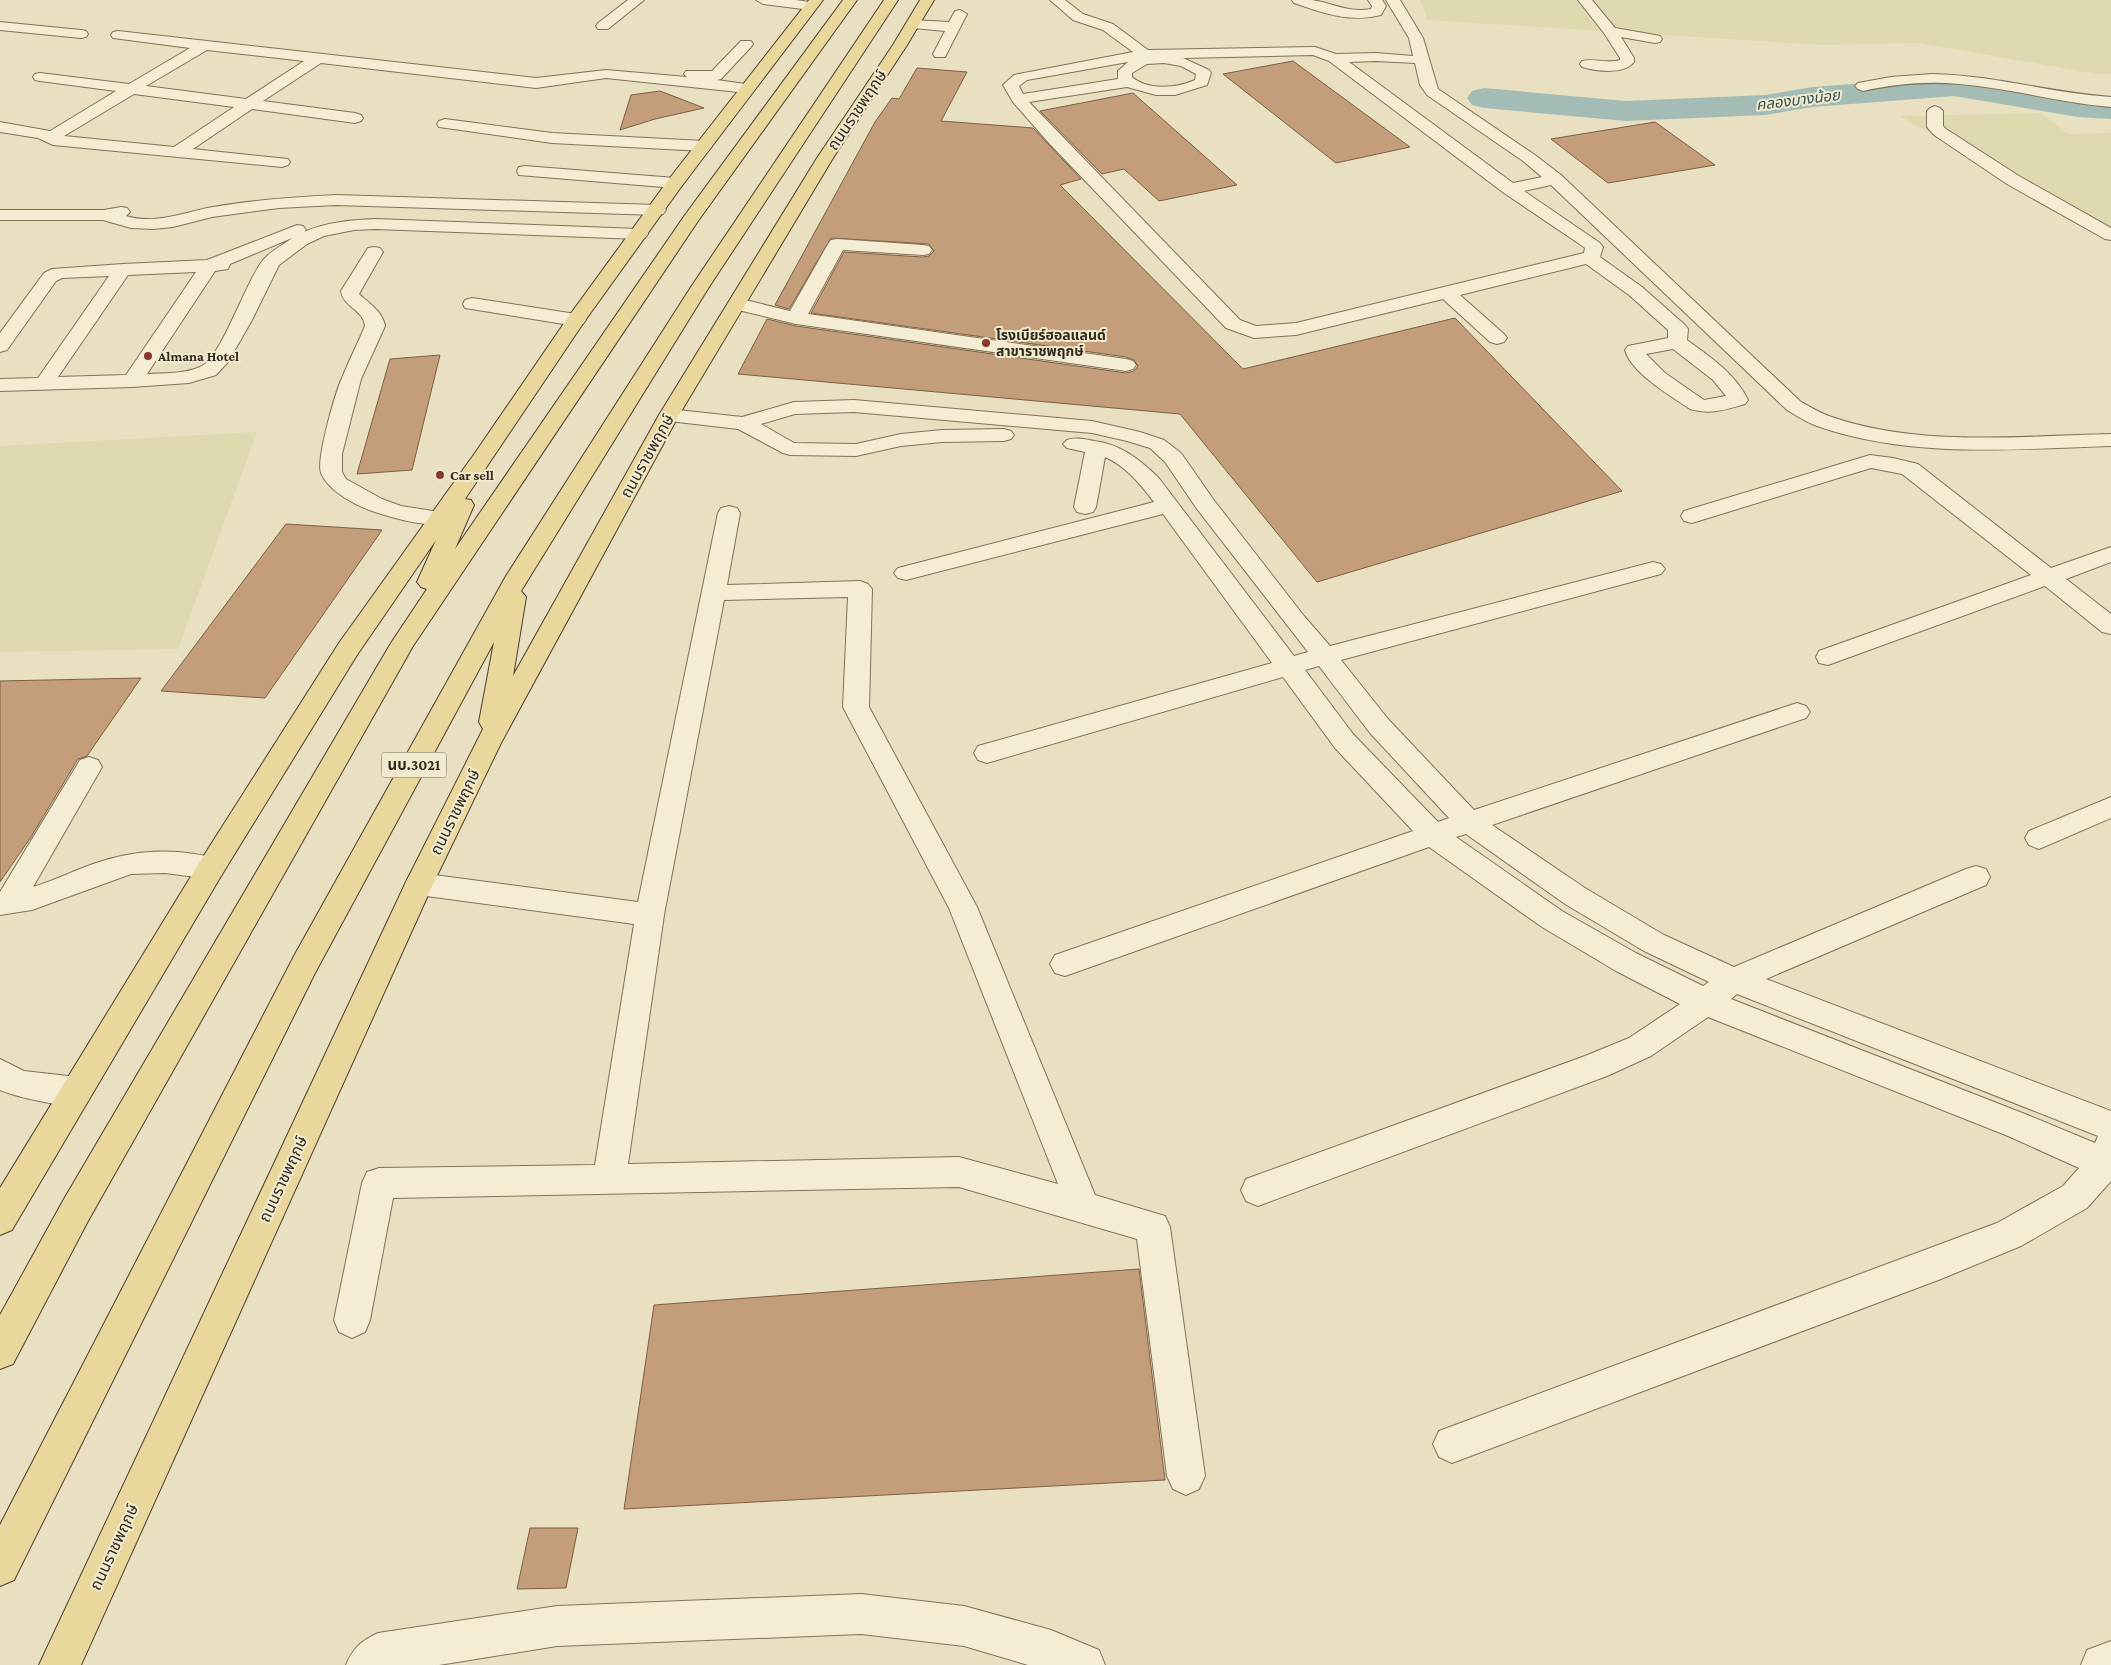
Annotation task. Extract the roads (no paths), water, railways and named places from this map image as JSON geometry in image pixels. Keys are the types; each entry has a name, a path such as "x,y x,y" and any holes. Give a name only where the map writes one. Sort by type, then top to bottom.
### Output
{"main road":[{"path":"0,1351 76,1210 403,643 691,219 850,0"},
{"name":"ถนนราชพฤกษ์","path":"0,1566 304,965 518,576 700,287 891,0"},
{"name":"ถนนราชพฤกษ์","path":"60,1665 419,884 488,743 669,415 825,158 927,0"},
{"path":"3,1210 211,868 348,648 438,518 483,457 576,320 675,184 813,3"},
{"path":"403,643 483,457"},
{"path":"488,743 518,576"}],"street":[{"path":"603,26 637,0"},
{"path":"763,0 813,3"},
{"path":"1057,0 1078,17 1108,27 1148,57"},
{"path":"1300,0 1336,13 1353,14 1376,12 1376,4 1395,4 1413,32 1428,85 1432,92 1528,158 1555,179 1794,406 1823,421 1902,440 1972,443 2111,440"},
{"path":"1585,0 1610,31 1627,58 1627,62 1623,65 1587,64"},
{"path":"1098,9 1104,13 1108,27"},
{"path":"913,24 957,20 940,54"},
{"path":"0,26 81,34"},
{"path":"1610,31 1655,38"},
{"path":"118,35 536,83 606,74 748,88"},
{"path":"50,138 204,45"},
{"path":"645,70 716,76 741,49 772,57"},
{"path":"1334,58 1510,189 1584,239 1594,247 1590,258 1296,329 1254,332 1233,324 1226,317 1054,139 1018,99 1011,85 1019,78 1148,57 1298,51 1315,52 1334,58 1376,57 1410,60"},
{"path":"1148,57 1174,59 1193,64 1204,73 1202,82 1188,89 1167,92 1144,89 1128,82 1124,77 1125,71 1130,66 1148,57"},
{"path":"177,152 318,58"},
{"path":"40,77 355,118"},
{"path":"1863,86 1908,78 1952,79 1976,81 2082,101 2111,102"},
{"path":"1018,99 1128,82"},
{"path":"1935,111 1936,127 1952,141 2013,180 2111,235"},
{"path":"445,124 552,138 622,144 704,146"},
{"path":"0,128 43,134 54,140 282,162"},
{"path":"525,172 675,184"},
{"path":"1510,189 1555,179"},
{"path":"0,216 104,215 131,223 153,224 173,222 212,212 278,204 336,200 656,210"},
{"path":"132,381 209,266 294,231 334,220 366,216 641,232"},
{"path":"0,385 132,381 189,376 209,371 218,362 242,320 271,262 301,240 319,232 354,225 449,222"},
{"path":"796,318 837,244 923,250"},
{"path":"374,252 350,291 350,295 372,315 375,320 375,326 351,379 331,454 331,472 338,483 374,504 398,512 438,518"},
{"path":"1590,258 1633,287 1653,304 1678,329 1677,342"},
{"path":"0,346 54,274 271,262"},
{"path":"44,383 123,270"},
{"path":"1447,293 1497,338"},
{"path":"472,304 576,320"},
{"path":"737,304 796,318 1126,365"},
{"path":"1677,342 1736,392 1738,400 1706,407 1697,405 1658,377 1637,358 1635,350 1677,342"},
{"path":"669,415 743,423 794,408 854,406 1092,427 1133,436 1157,444 1173,458 1205,504 1379,726 1469,822 1582,900 1654,943 1734,980 2111,1126"},
{"path":"743,423 790,449 856,450 901,440 996,434 1096,447 1122,456 1150,482 1344,741 1434,836 1552,919 1626,962 1705,1002 2019,1126 2109,1158 2075,1197 2008,1235 1931,1266 1452,1444"},
{"path":"1085,507 1096,447"},
{"path":"1692,516 1870,461 1893,464 1910,469 2111,626"},
{"path":"906,573 1164,502 1197,490"},
{"path":"609,1180 650,915 729,513"},
{"path":"1828,657 2111,554"},
{"path":"987,753 1287,666 1653,569"},
{"path":"714,592 860,589 856,707 964,907 1084,1208"},
{"path":"1065,964 1434,836 1469,822 1797,712"},
{"path":"4,904 89,767"},
{"path":"2039,838 2111,807"},
{"path":"4,904 32,900 62,891 120,866 140,862 168,862 211,868"},
{"path":"1258,1190 1596,1066 1640,1047 1734,980 1976,878"},
{"path":"419,884 650,915"},
{"path":"0,1073 5,1079 17,1083 77,1091"},
{"path":"352,1320 379,1183 958,1172 1153,1227 1186,1476"},
{"path":"367,1665 378,1654 557,1626 861,1614 964,1626 1051,1651 1084,1665"},
{"path":"2102,1665 2111,1662"}],"waterway":[{"name":"คลองบางน้อย","path":"1484,98 1626,111 1765,105 1813,97 1954,86 2078,107 2111,109"}],"place":[{"name":"โรงเบียร์ฮอลแลนด์ สาขาราชพฤกษ์","path":"986,343"},
{"name":"Almana Hotel","path":"148,356"},
{"name":"Car sell","path":"440,475"}]}
